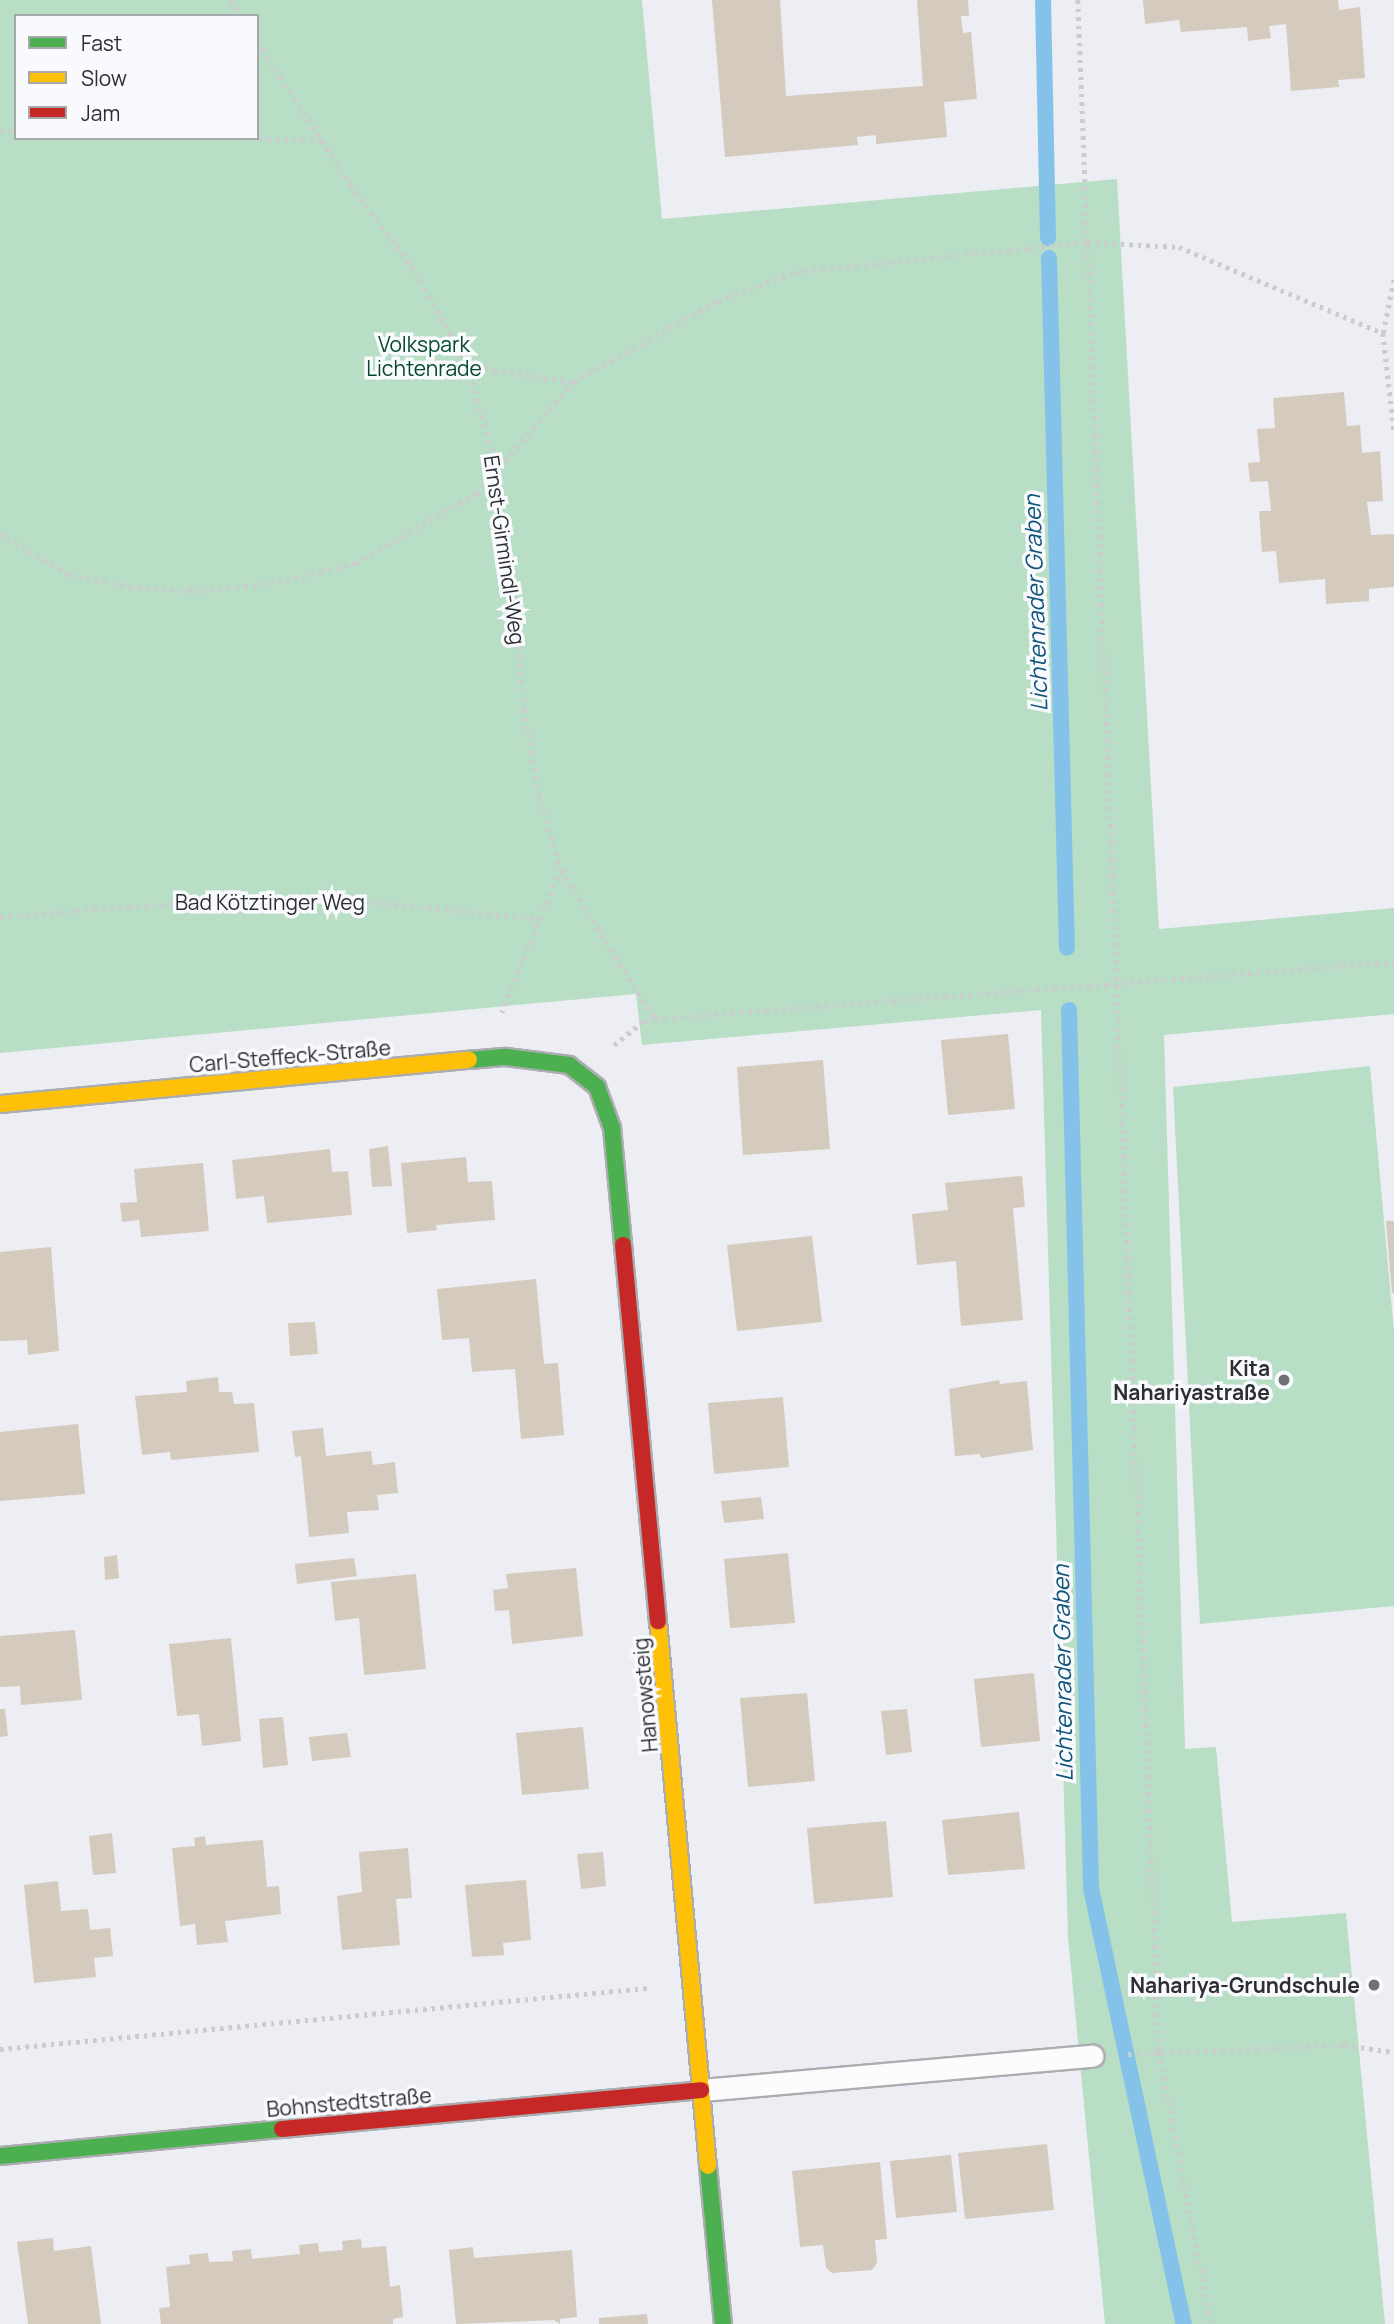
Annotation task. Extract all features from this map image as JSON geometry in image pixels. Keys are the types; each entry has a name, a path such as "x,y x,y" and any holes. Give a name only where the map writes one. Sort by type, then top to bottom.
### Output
{"street":[{"name":"Carl-Steffeck-Straße","path":"0,1104 506,1057 569,1065 581,1072"},
{"name":"Hanowsteig","path":"581,1072 597,1087 612,1128 723,2324"},
{"name":"Bohnstedtstraße","path":"0,2156 701,2090"}],"lane":[{"path":"701,2090 1093,2056"}],"path":[{"path":"1078,0 1158,2052 1211,2324"},
{"name":"Ernst-Girmindl-Weg","path":"259,44 416,273 468,366 497,469 514,587 524,709 539,794 561,869 655,1019"},
{"path":"259,139 324,141"},
{"path":"0,534 70,575 129,587 202,591 278,582 356,563 439,519 477,493 573,382 718,301 796,272 1087,242 1179,247 1383,332"},
{"path":"1394,278 1383,332 1394,430"},
{"path":"468,366 573,382"},
{"path":"501,1016 561,869"},
{"name":"Bad Kötztinger Weg","path":"0,917 208,901 352,900 539,919"},
{"path":"581,1072 644,1021 655,1019 1116,980 1394,962"},
{"path":"0,2049 693,1983"},
{"path":"1158,2052 1344,2045 1394,2052"}],"green space":[{"name":"Volkspark Lichtenrade","path":"0,0 642,0 662,219 1117,179 1159,929 1394,908 1394,1014 1164,1035 1185,1749 1216,1747 1232,1922 1346,1913 1385,2324 1105,2324 1068,1937 1041,1010 642,1045 636,994 0,1053"},
{"name":"Kita Nahariyastraße","path":"1370,1066 1394,1332 1394,1606 1200,1624 1173,1087"}],"building":[{"path":"712,0 780,0 786,96 923,86 917,0 968,0 969,16 961,16 963,33 971,32 977,99 944,102 947,137 876,144 876,135 857,137 858,145 725,157"},
{"path":"1143,0 1338,0 1339,10 1360,7 1365,78 1338,80 1339,87 1291,91 1286,24 1269,26 1271,38 1248,41 1247,27 1181,32 1179,20 1145,24"},
{"path":"1344,392 1347,426 1360,425 1362,453 1380,451 1383,501 1367,502 1371,535 1394,534 1394,587 1369,589 1369,601 1326,604 1325,579 1279,583 1276,551 1262,552 1259,511 1271,511 1268,481 1250,482 1248,463 1260,462 1257,429 1275,428 1273,398"},
{"path":"1008,1034 1015,1109 948,1115 941,1040"},
{"path":"823,1060 830,1149 743,1155 737,1067"},
{"path":"388,1146 392,1186 372,1187 369,1149"},
{"path":"330,1149 332,1172 348,1171 352,1215 267,1223 264,1196 236,1199 232,1160"},
{"path":"466,1157 468,1182 492,1181 495,1220 436,1225 437,1230 407,1233 401,1163"},
{"path":"203,1163 209,1231 141,1237 139,1220 122,1222 120,1203 137,1202 134,1169"},
{"path":"1022,1176 1025,1207 1013,1208 1023,1320 961,1326 956,1261 917,1265 912,1214 948,1210 945,1183"},
{"path":"1386,1221 1394,1221 1394,1293 1392,1293"},
{"path":"812,1236 822,1322 737,1331 727,1245"},
{"path":"51,1247 59,1351 28,1355 27,1340 0,1341 0,1252"},
{"path":"536,1279 544,1364 558,1363 564,1435 521,1439 515,1369 472,1372 469,1338 442,1340 437,1289"},
{"path":"315,1322 318,1354 290,1356 288,1323"},
{"path":"218,1377 219,1392 232,1392 234,1404 254,1403 259,1452 171,1460 170,1452 142,1455 135,1396 187,1392 186,1381"},
{"path":"999,1380 1000,1384 1027,1381 1033,1450 981,1458 980,1454 955,1456 949,1389"},
{"path":"783,1397 789,1467 714,1474 708,1403"},
{"path":"78,1424 85,1494 0,1501 0,1432"},
{"path":"323,1428 326,1456 371,1451 373,1465 395,1462 398,1493 377,1495 379,1510 347,1512 349,1533 309,1537 301,1456 295,1457 292,1431"},
{"path":"761,1497 764,1519 724,1523 721,1501"},
{"path":"788,1553 795,1623 730,1628 724,1559"},
{"path":"117,1555 119,1578 105,1580 104,1557"},
{"path":"354,1558 357,1576 297,1584 295,1564"},
{"path":"576,1568 583,1636 512,1644 509,1610 495,1611 493,1590 508,1588 506,1574"},
{"path":"416,1574 426,1669 364,1675 359,1618 335,1621 331,1582"},
{"path":"75,1630 82,1700 21,1705 20,1686 0,1687 0,1636"},
{"path":"231,1638 241,1741 202,1746 199,1714 177,1716 169,1644"},
{"path":"1034,1673 1040,1741 981,1747 974,1679"},
{"path":"807,1693 815,1781 748,1787 740,1698"},
{"path":"0,1709 5,1709 8,1736 0,1737"},
{"path":"907,1709 912,1752 886,1755 881,1711"},
{"path":"283,1717 288,1765 263,1768 259,1719"},
{"path":"583,1727 589,1789 522,1795 516,1733"},
{"path":"347,1733 351,1757 312,1761 309,1737"},
{"path":"1019,1812 1025,1869 948,1875 942,1820"},
{"path":"886,1821 893,1897 814,1904 807,1828"},
{"path":"112,1833 116,1873 93,1875 89,1836"},
{"path":"205,1836 206,1845 263,1840 267,1887 279,1886 281,1914 225,1921 228,1942 197,1945 195,1924 180,1926 172,1848 195,1846 194,1838"},
{"path":"408,1848 412,1898 396,1899 400,1945 342,1950 337,1896 362,1892 359,1852"},
{"path":"603,1852 606,1886 581,1889 577,1854"},
{"path":"526,1880 531,1940 503,1943 504,1955 472,1957 465,1885"},
{"path":"58,1881 61,1911 88,1909 90,1930 110,1928 113,1956 94,1958 96,1977 34,1983 24,1885"},
{"path":"1047,2144 1054,2210 965,2219 958,2153"},
{"path":"951,2155 957,2212 896,2218 890,2161"},
{"path":"880,2162 887,2239 875,2240 877,2263 872,2270 832,2273 826,2268 823,2245 800,2247 792,2171"},
{"path":"53,2238 54,2251 91,2246 101,2324 28,2324 17,2242"},
{"path":"361,2239 362,2248 386,2246 390,2287 400,2285 403,2317 393,2319 393,2324 161,2324 159,2308 170,2307 166,2267 190,2264 189,2255 208,2253 209,2262 233,2261 232,2251 251,2249 252,2259 300,2254 299,2245 318,2243 319,2252 343,2250 342,2241"},
{"path":"473,2247 474,2258 572,2250 577,2317 560,2319 560,2324 554,2320 456,2324 449,2250"},
{"path":"647,2314 648,2324 599,2324 599,2318"}],"waterway":[{"name":"Lichtenrader Graben","path":"1043,0 1048,238"},
{"name":"Lichtenrader Graben","path":"1049,258 1067,948"},
{"name":"Lichtenrader Graben","path":"1069,1010 1091,1888 1184,2324"}],"traffic: fast":[{"path":"469,1060 506,1057 569,1065 597,1087 612,1128 623,1245"},
{"path":"0,2156 282,2129"},
{"path":"708,2166 723,2324"}],"traffic: slow":[{"path":"0,1104 469,1060"},
{"path":"658,1621 708,2166"}],"traffic: jam":[{"path":"623,1245 658,1621"},
{"path":"282,2129 701,2090"}],"place":[{"name":"Kita Nahariyastraße","path":"1284,1380"},
{"name":"Nahariya-Grundschule","path":"1374,1985"}]}
